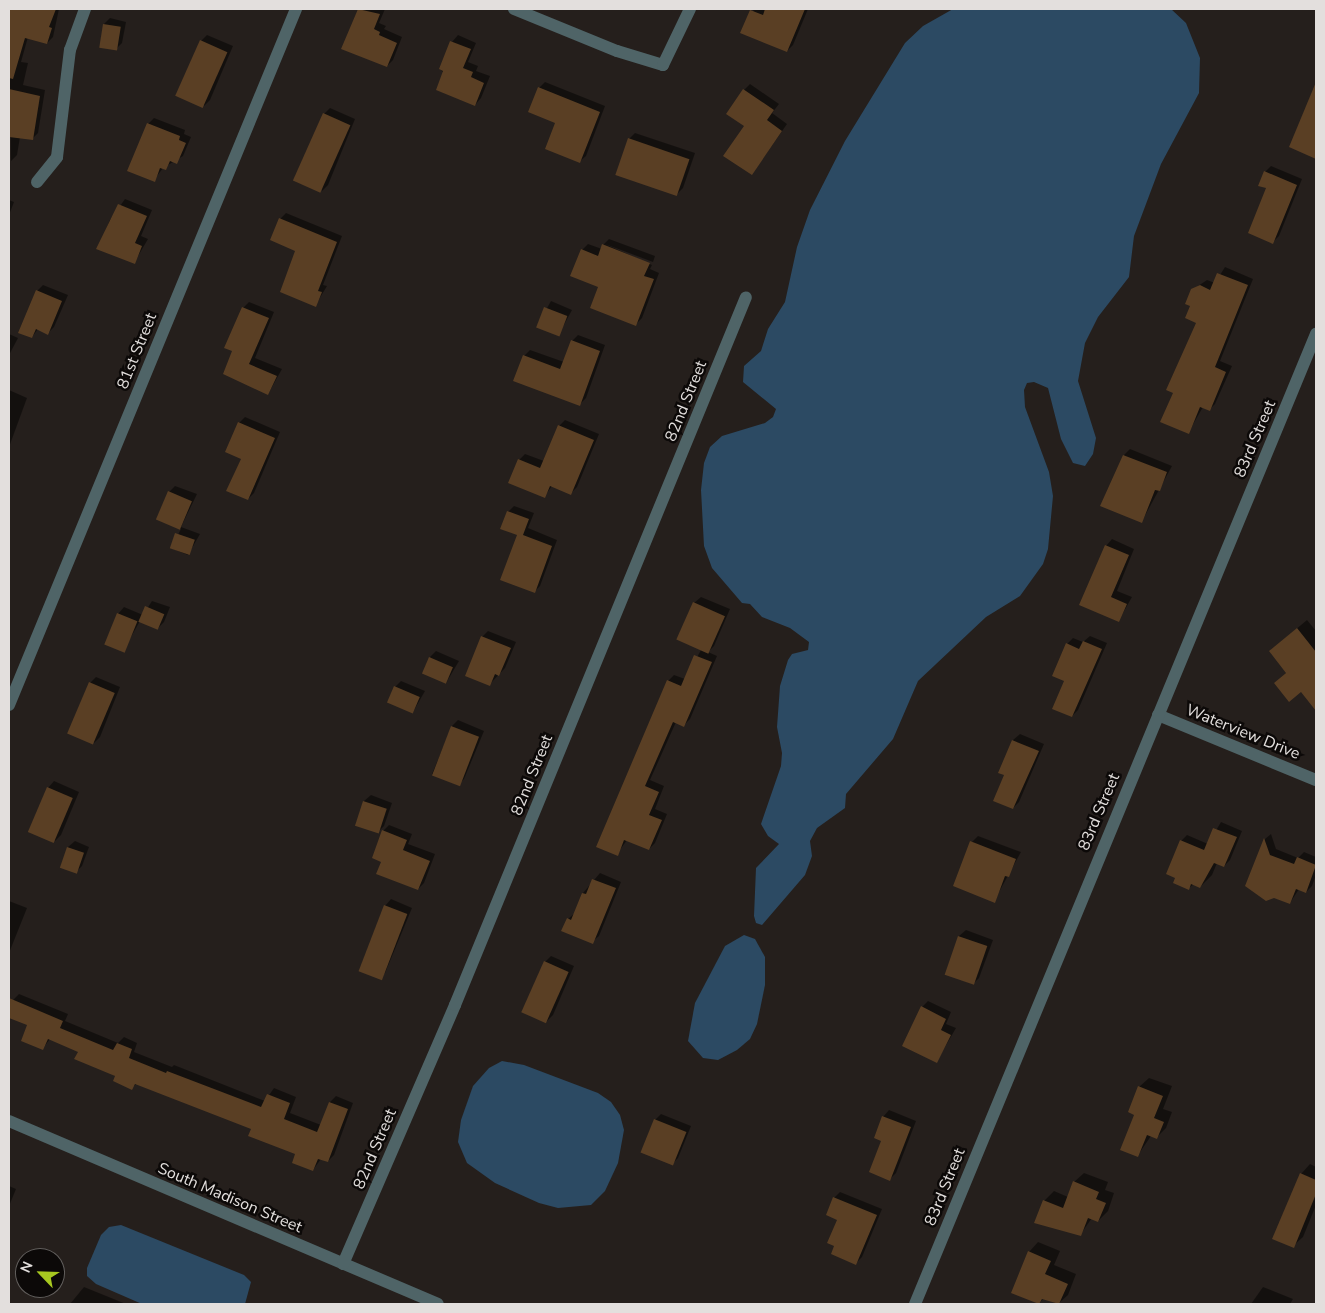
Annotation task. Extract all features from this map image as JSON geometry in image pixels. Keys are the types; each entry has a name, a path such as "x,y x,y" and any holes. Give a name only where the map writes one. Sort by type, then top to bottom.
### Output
{"street":[{"path":"37,182 57,157 70,50 85,9"},
{"name":"81st Street","path":"9,705 296,9"},
{"path":"514,9 617,51 663,65 690,9"},
{"name":"82nd Street","path":"343,1264 455,1005 746,297"},
{"name":"83rd Street","path":"915,1304 1316,334"},
{"name":"Waterview Drive","path":"1158,714 1316,780"},
{"name":"South Madison Street","path":"9,1121 438,1304"}],"water":[{"path":"953,9 1171,9 1186,23 1200,58 1199,93 1161,164 1134,236 1129,277 1098,317 1085,343 1078,381 1096,438 1093,454 1085,466 1073,463 1061,439 1048,388 1034,382 1027,383 1024,390 1025,407 1049,472 1053,496 1048,549 1043,564 1020,596 986,617 918,681 893,739 846,794 845,808 817,828 810,841 812,856 805,875 762,925 756,923 754,916 756,868 779,844 768,836 761,824 781,766 782,753 777,727 780,686 788,660 792,654 808,650 809,642 790,628 762,617 750,604 742,603 712,568 704,546 701,490 704,463 710,447 722,436 765,423 773,417 776,409 743,382 744,366 761,351 768,329 785,302 797,247 810,210 845,141 905,43 923,26"},
{"path":"744,935 755,939 765,957 765,985 757,1024 750,1039 737,1050 718,1060 703,1058 688,1041 695,1003 725,946"},
{"path":"502,1061 524,1065 598,1093 611,1102 620,1115 624,1130 618,1163 605,1191 591,1205 558,1208 539,1203 495,1183 467,1163 458,1142 461,1120 473,1086 489,1068"},
{"path":"121,1225 244,1275 251,1282 245,1304 142,1304 96,1284 87,1276 87,1268 101,1235 109,1227"}],"building":[{"path":"9,9 56,9 49,27 52,28 47,44 25,38 13,79 9,78"},
{"path":"358,9 380,14 374,29 380,32 379,35 397,43 387,67 341,49"},
{"path":"765,9 805,9 787,52 740,33 750,10 763,15"},
{"path":"103,24 121,27 117,51 99,48"},
{"path":"200,40 227,52 203,108 175,96"},
{"path":"450,41 471,49 463,68 473,72 471,77 484,83 475,106 436,90 443,71 439,69"},
{"path":"1316,82 1316,159 1289,147"},
{"path":"538,87 600,112 580,163 545,149 555,123 528,112"},
{"path":"9,89 40,96 33,140 9,137"},
{"path":"743,89 774,110 767,120 782,131 752,175 723,156 744,126 726,114"},
{"path":"323,113 350,125 320,193 293,181"},
{"path":"147,123 180,136 179,140 186,143 177,164 170,161 166,170 160,168 155,182 127,171"},
{"path":"628,138 689,159 677,196 615,175"},
{"path":"1264,171 1297,185 1273,244 1248,233 1266,188 1258,186"},
{"path":"118,204 147,216 135,243 142,246 135,264 96,249"},
{"path":"279,218 337,242 318,291 322,292 316,307 280,292 295,251 270,240"},
{"path":"602,244 650,263 644,276 654,279 636,326 590,308 598,287 570,276 581,249 598,256"},
{"path":"1217,273 1248,285 1215,367 1226,372 1210,411 1200,407 1189,434 1160,422 1173,393 1166,390 1196,323 1185,318 1190,306 1185,304 1191,289 1200,285 1210,290"},
{"path":"36,290 62,301 48,335 36,329 32,338 18,333"},
{"path":"242,307 269,318 249,364 277,376 268,395 223,374 232,351 224,348"},
{"path":"544,307 567,316 559,336 536,328"},
{"path":"571,340 600,351 580,406 513,381 523,355 560,369"},
{"path":"238,422 275,438 248,500 226,491 241,459 225,452"},
{"path":"558,425 594,440 571,495 550,486 545,498 508,483 518,459 540,468"},
{"path":"1123,455 1167,472 1160,491 1155,490 1142,523 1100,506"},
{"path":"168,491 192,501 180,530 156,520"},
{"path":"507,511 529,519 523,535 552,546 535,593 500,580 517,535 500,529"},
{"path":"175,533 195,540 190,555 170,548"},
{"path":"1105,545 1129,555 1111,597 1127,604 1119,622 1079,605"},
{"path":"693,602 725,616 708,654 676,639"},
{"path":"145,606 164,614 158,630 138,622"},
{"path":"117,613 137,621 125,653 104,645"},
{"path":"1297,628 1316,652 1316,711 1301,692 1289,702 1274,683 1286,673 1269,651"},
{"path":"481,636 511,648 499,676 495,674 490,686 465,676"},
{"path":"1083,641 1102,649 1072,717 1052,709 1064,681 1052,676 1066,643 1079,649"},
{"path":"694,655 712,662 684,727 673,722 645,786 659,792 649,815 662,820 649,850 624,840 618,856 596,847 667,680 681,686"},
{"path":"429,657 453,667 446,684 422,674"},
{"path":"89,682 115,693 93,744 67,734"},
{"path":"394,686 420,697 413,714 387,703"},
{"path":"451,726 479,737 460,786 432,775"},
{"path":"1012,740 1039,751 1013,809 993,801 1004,775 998,773"},
{"path":"47,787 73,798 54,843 28,832"},
{"path":"363,801 387,809 379,833 355,826"},
{"path":"1213,828 1237,837 1224,867 1214,863 1200,888 1191,884 1189,890 1173,883 1175,878 1166,874 1180,840 1204,850"},
{"path":"382,830 407,840 403,850 430,861 418,890 376,874 381,862 372,858"},
{"path":"1264,838 1270,855 1294,864 1297,857 1316,865 1306,893 1296,889 1290,904 1274,898 1266,901 1245,886"},
{"path":"970,841 1016,859 1009,877 1005,876 995,903 953,886"},
{"path":"67,847 84,853 77,874 60,868"},
{"path":"592,879 616,888 593,944 561,931 567,918 571,920 582,893 586,894"},
{"path":"384,905 407,914 382,980 359,971"},
{"path":"958,936 987,946 974,985 945,975"},
{"path":"544,961 569,972 546,1023 521,1012"},
{"path":"9,998 63,1021 60,1028 113,1050 117,1043 132,1049 129,1058 166,1073 167,1071 261,1107 267,1094 290,1103 284,1119 317,1132 329,1102 348,1109 328,1162 318,1159 313,1171 292,1163 295,1154 248,1136 251,1129 135,1084 132,1090 113,1081 115,1076 74,1059 78,1052 48,1039 43,1050 21,1041 27,1025 9,1018"},
{"path":"921,1006 946,1019 941,1030 951,1035 937,1063 902,1046"},
{"path":"1138,1086 1163,1096 1154,1118 1164,1122 1157,1139 1147,1135 1138,1157 1120,1150 1134,1115 1128,1112"},
{"path":"882,1116 911,1127 890,1181 869,1172 881,1141 874,1138"},
{"path":"654,1119 686,1132 673,1165 641,1152"},
{"path":"1300,1173 1316,1180 1316,1194 1294,1248 1272,1239"},
{"path":"1073,1181 1099,1192 1096,1199 1106,1203 1098,1222 1088,1218 1081,1236 1034,1223 1043,1200 1063,1208"},
{"path":"833,1197 877,1215 856,1265 831,1254 834,1246 827,1243 837,1220 826,1215"},
{"path":"1028,1251 1051,1261 1045,1274 1068,1284 1059,1304 1042,1299 1039,1304 1011,1293"}]}
